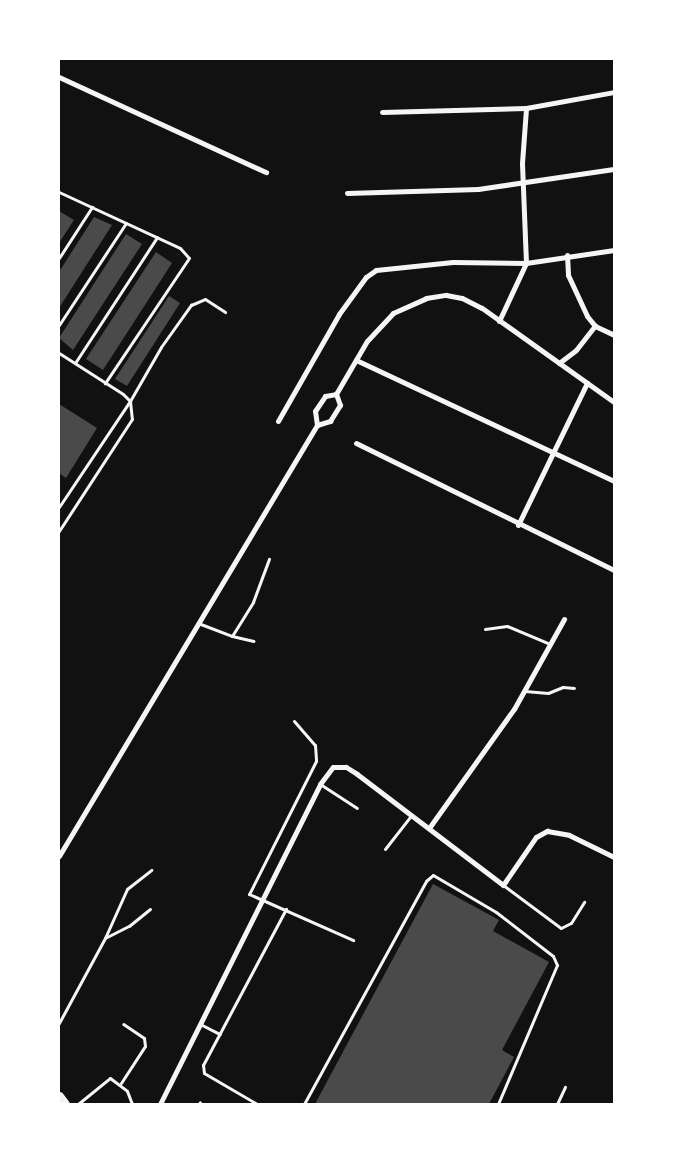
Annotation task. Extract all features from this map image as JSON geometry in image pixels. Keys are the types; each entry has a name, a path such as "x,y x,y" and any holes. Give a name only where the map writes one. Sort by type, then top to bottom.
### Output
{"main road":[{"path":"59,1096 65,1104"}],"street":[{"path":"59,77 266,172"},
{"path":"382,112 526,108 614,92"},
{"path":"499,321 526,263 524,183 526,108"},
{"path":"348,193 478,188 614,169"},
{"path":"278,421 339,314 366,277 376,270 453,262 526,263 567,255 614,250"},
{"path":"567,255 568,275 574,294 595,326 614,335"},
{"path":"59,856 317,425 315,411 325,396 336,394 367,341 393,313 426,298 446,295 462,298 499,321 614,402"},
{"path":"559,363 576,350 595,326"},
{"path":"356,360 614,481"},
{"path":"518,525 552,451 587,383"},
{"path":"317,425 330,421 340,405 336,394"},
{"path":"356,443 518,525 614,570"},
{"path":"429,828 453,798 525,691 564,619"},
{"path":"160,1104 202,1025 320,784 333,767 346,766 410,818 429,828 503,885 536,838 547,831 569,835 614,857"}],"lane":[{"path":"60,194 180,248 188,258 105,382"},
{"path":"59,258 92,207"},
{"path":"59,325 126,223"},
{"path":"75,363 157,237"},
{"path":"59,507 130,401 161,347 191,306 204,299 226,312"},
{"path":"59,353 105,382 130,401 132,418 59,531"},
{"path":"232,636 253,602 270,559"},
{"path":"198,623 232,636 253,641"},
{"path":"485,629 507,626 551,644"},
{"path":"525,691 548,693 563,687 574,688"},
{"path":"294,721 311,738 318,753 249,894 353,940"},
{"path":"320,784 357,808"},
{"path":"385,849 410,818"},
{"path":"59,1023 105,938 126,889 134,880 151,870"},
{"path":"304,1104 426,881 435,875 496,912 553,956 557,965 498,1104"},
{"path":"503,885 561,928 572,923 584,902"},
{"path":"105,938 129,926 150,909"},
{"path":"257,1104 204,1073 203,1065 286,909"},
{"path":"121,1083 145,1046 144,1038 123,1024"},
{"path":"202,1025 220,1034"},
{"path":"78,1104 105,1080 114,1078 121,1083 132,1104"},
{"path":"557,1104 565,1087"}],"building":[{"path":"59,211 74,220 59,243"},
{"path":"94,217 112,225 59,308 59,272"},
{"path":"126,234 142,244 73,350 59,338"},
{"path":"156,252 172,263 103,370 86,359"},
{"path":"169,296 180,303 127,386 115,379"},
{"path":"59,404 97,428 66,478 59,473"},
{"path":"433,884 499,920 493,931 549,962 502,1050 514,1057 489,1104 315,1104"}]}
